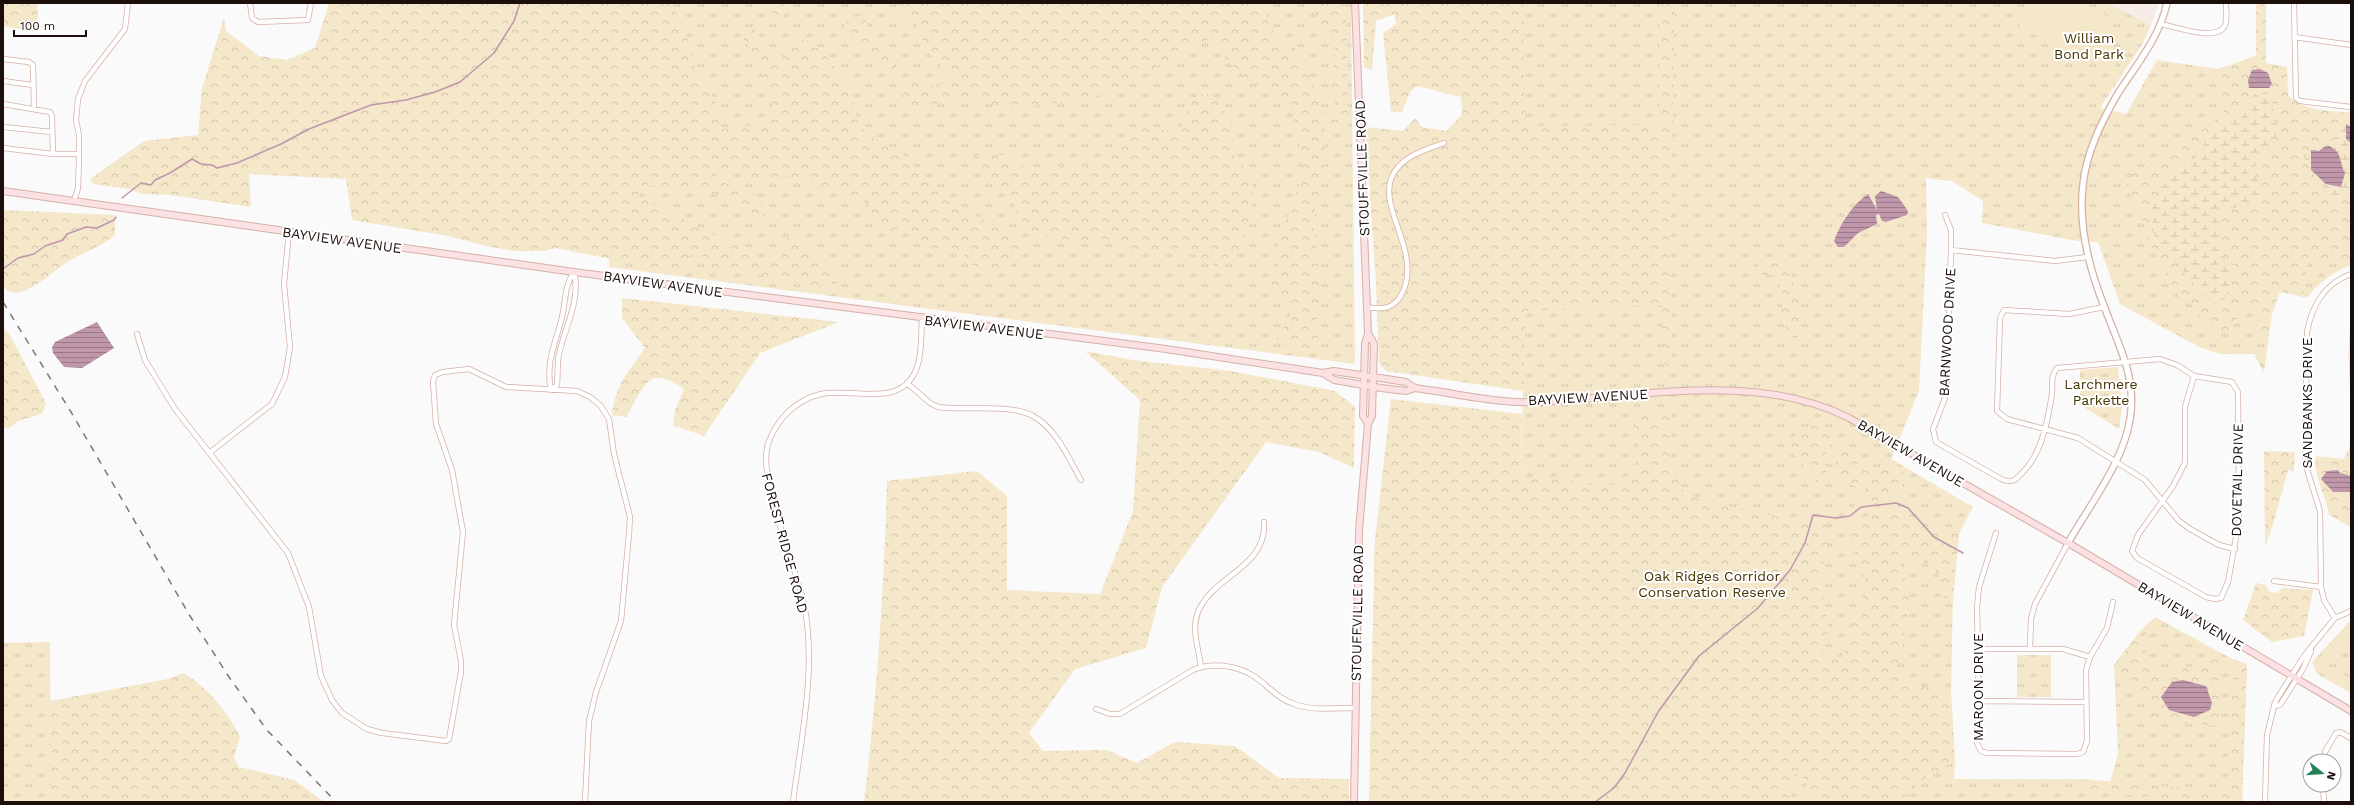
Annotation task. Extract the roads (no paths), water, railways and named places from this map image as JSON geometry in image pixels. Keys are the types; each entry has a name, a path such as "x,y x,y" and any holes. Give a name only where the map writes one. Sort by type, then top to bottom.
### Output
{"main road":[{"name":"STOUFFVILLE ROAD","path":"1355,3 1368,333 1365,344 1363,416 1368,424"},
{"name":"BAYVIEW AVENUE","path":"3,191 574,272 922,319 1166,349 1323,373 1334,371 1406,382 1415,388 1504,400 1537,402 1705,390 1751,392 1798,400 1834,410 1849,418 2068,543 2293,678 2351,711"},
{"name":"STOUFFVILLE ROAD","path":"1354,802 1359,531 1368,424 1372,416 1373,387 1374,344 1368,333"},
{"name":"BAYVIEW AVENUE","path":"1323,373 1334,380 1373,387 1406,391 1415,388"}],"street":[{"path":"74,201 78,188 79,135 76,120 78,100 85,81 125,29 128,3"},
{"path":"250,3 252,18 258,22 308,20 311,3"},
{"path":"2030,648 2031,619 2035,604 2068,543 2116,461 2122,448 2130,420 2131,383 2126,361 2104,307 2087,257 2082,208 2084,177 2089,155 2105,118 2148,52 2167,3"},
{"path":"2160,24 2194,32 2214,33 2222,30 2226,23 2226,3"},
{"path":"2294,3 2296,98 2305,101 2351,107"},
{"path":"2294,38 2351,45"},
{"path":"3,59 29,62 33,65 34,108"},
{"path":"3,81 33,85"},
{"path":"3,104 34,108 50,112 52,116 52,154"},
{"path":"3,127 52,132"},
{"path":"1367,308 1389,307 1401,296 1407,280 1408,261 1391,200 1390,180 1400,165 1413,155 1444,143"},
{"path":"3,148 52,154 79,154"},
{"name":"BARNWOOD DRIVE","path":"1945,215 1951,230 1947,381 1945,398 1934,429 1936,442 2008,482 2015,481 2027,468 2035,456 2044,429"},
{"path":"209,453 272,404 285,378 290,347 284,284 289,232"},
{"path":"1951,250 2006,254 2055,261 2087,257"},
{"path":"551,390 558,385 559,355 571,319 577,283 574,272"},
{"path":"551,390 550,353 562,317 568,282 574,272"},
{"name":"SANDBANKS DRIVE","path":"2335,618 2324,600 2321,587 2320,511 2305,463 2307,332 2310,313 2317,300 2329,286 2351,274"},
{"path":"2104,307 2069,314 2047,314 2009,309 2001,313 1997,411 2007,419 2078,438 2145,480 2179,521 2190,529 2219,545 2235,550"},
{"name":"FOREST RIDGE ROAD","path":"793,802 807,685 807,630 798,579 768,483 765,462 767,445 777,423 800,403 821,394 892,393 907,383 913,376 918,364 922,319"},
{"path":"137,334 145,360 175,409 288,553 309,607 321,676 332,700 342,712 367,729 382,733 446,741 450,738 461,672 461,661 454,625 463,532 452,470 436,424 433,381 435,375 443,372 469,369 506,387 577,391 600,405 609,419 614,454 630,517 621,620 596,692 589,721 585,802"},
{"name":"DOVETAIL DRIVE","path":"2044,429 2050,402 2052,379 2057,368 2160,359 2177,365 2194,376 2232,382 2238,392 2239,521 2235,550 2225,592 2221,598 2215,599 2206,597 2137,558 2132,550 2138,535 2162,500"},
{"path":"2162,500 2173,486 2185,463 2185,407 2194,376"},
{"path":"907,383 930,403 938,407 1011,410 1034,416 1055,438 1081,480"},
{"path":"1201,667 1196,636 1198,612 1210,596 1250,560 1258,549 1265,534 1264,522"},
{"name":"MAROON DRIVE","path":"1996,533 1979,587 1979,701 1976,743 1981,751 1994,753 2077,754 2084,752 2087,740 2085,702 2086,670 2090,657 2107,628 2113,602"},
{"path":"2274,581 2321,587"},
{"path":"2265,802 2267,735 2275,702 2335,618 2351,611"},
{"path":"1978,649 2030,648 2070,650 2090,657"},
{"path":"1096,708 1110,714 1120,714 1201,667 1228,666 1252,675 1272,692 1295,704 1316,708 1355,708"},
{"path":"1979,701 2085,702"},
{"path":"2325,753 2336,733 2340,732 2351,738"}],"waterway":[{"path":"122,198 141,183 151,185 155,180 170,173 192,159 201,164 212,165 217,168 237,163 281,144 309,129 371,105 406,100 435,92 460,82 494,53 514,21 520,3"},
{"path":"3,269 18,258 34,254 45,246 63,240 67,234 86,227 97,228 114,220 116,217"},
{"path":"1595,802 1614,788 1625,773 1658,712 1699,656 1758,608 1790,570 1805,543 1813,515 1836,518 1850,516 1861,507 1896,503 1908,508 1934,537 1963,553"}],"railway":[{"path":"3,302 71,412 190,616 229,677 266,729 336,802"}],"park label":[{"name":"William Bond Park","path":"2089,46"},
{"name":"Larchmere Parkette","path":"2101,392"},
{"name":"Oak Ridges Corridor Conservation Reserve","path":"1712,584"}]}
